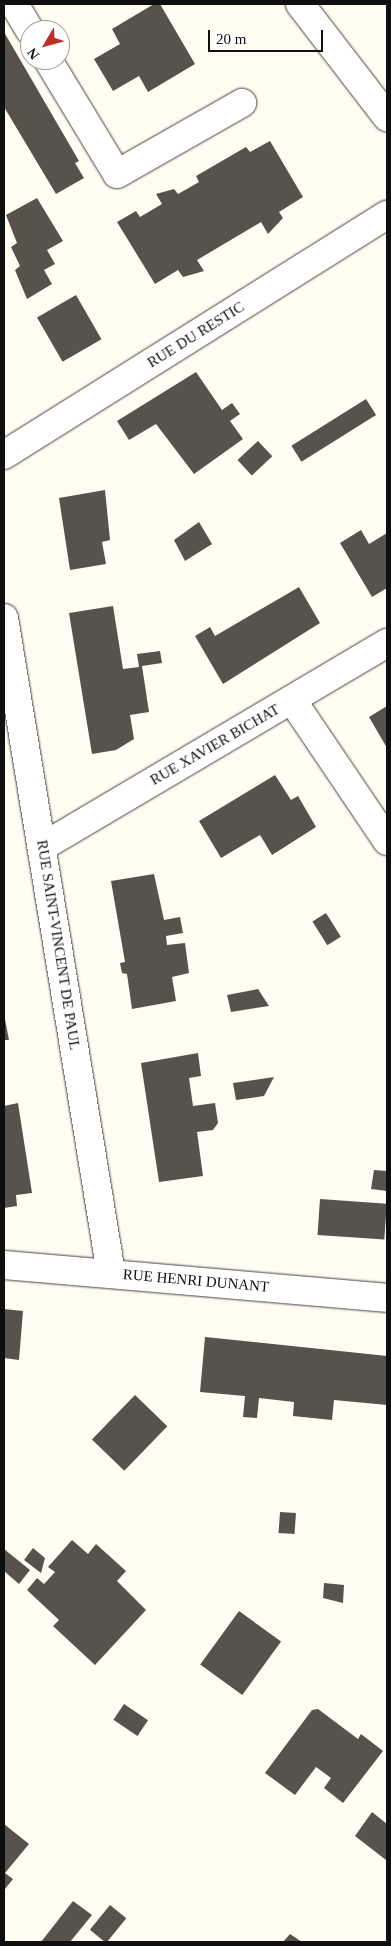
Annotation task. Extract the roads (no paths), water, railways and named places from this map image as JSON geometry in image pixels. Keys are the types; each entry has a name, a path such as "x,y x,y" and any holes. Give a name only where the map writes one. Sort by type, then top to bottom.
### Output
{"street":[{"path":"14,4 23,20"},
{"path":"307,6 387,117"},
{"path":"54,70 117,174 242,103"},
{"name":"RUE DU RESTIC","path":"4,455 387,215"},
{"name":"RUE SAINT-VINCENT DE PAUL","path":"4,618 111,1273"},
{"name":"RUE XAVIER BICHAT","path":"42,846 387,643"},
{"path":"292,700 387,841"},
{"name":"RUE HENRI DUNANT","path":"4,1265 387,1298"}]}
